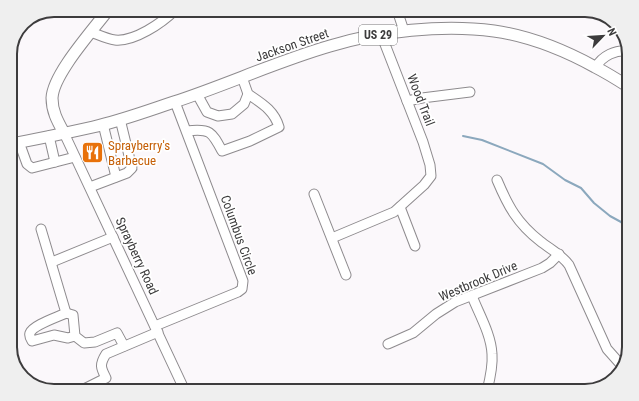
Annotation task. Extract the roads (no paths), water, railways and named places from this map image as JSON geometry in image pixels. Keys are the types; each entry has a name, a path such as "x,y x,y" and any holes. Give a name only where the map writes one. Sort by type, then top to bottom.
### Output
{"main road":[{"path":"64,133 56,119 53,109 53,91 61,73 103,17"},
{"name":"Jackson Street","path":"17,143 103,124 175,102 329,46 381,34 404,31 462,29 495,31 536,42 572,55 622,80"}],"street":[{"path":"91,32 115,40 128,39 143,33 167,17"},
{"path":"399,17 404,31"},
{"name":"Wood Trail","path":"381,34 424,142 430,165 431,176 424,185 400,207"},
{"path":"596,67 600,60 618,51 622,51"},
{"path":"186,131 202,129 214,135 222,151 250,141 279,127 276,118 264,104 248,94 242,77"},
{"path":"407,101 470,92"},
{"path":"197,94 207,112 218,116 232,114 244,104 248,94"},
{"name":"Columbus Circle","path":"157,329 238,292 242,289 243,281 175,102"},
{"path":"90,187 127,173 132,168 120,119"},
{"path":"103,124 116,177"},
{"name":"Sprayberry Road","path":"64,133 182,384"},
{"path":"49,136 55,162"},
{"path":"17,146 29,167 32,168 75,157"},
{"path":"497,180 508,205 522,224 540,241 565,259 572,271 607,349 619,362"},
{"path":"314,194 346,275"},
{"path":"332,238 394,212 400,207 415,246"},
{"path":"41,229 66,313"},
{"path":"52,262 113,237"},
{"name":"Westbrook Drive","path":"388,344 413,333 446,307 542,268 559,254"},
{"path":"472,296 488,335 492,353 493,362 488,384"},
{"path":"75,336 68,338 54,335 32,341 29,334 33,328 66,313 72,315 75,336 84,343 95,342 117,333 124,346"},
{"path":"94,384 106,378 102,369 102,361 106,354 157,329"}],"waterway":[{"path":"463,136 482,140 543,164 565,180 581,188 594,203 610,216 622,223"}],"place":[{"name":"Sprayberry's Barbecue","path":"92,152"}]}
